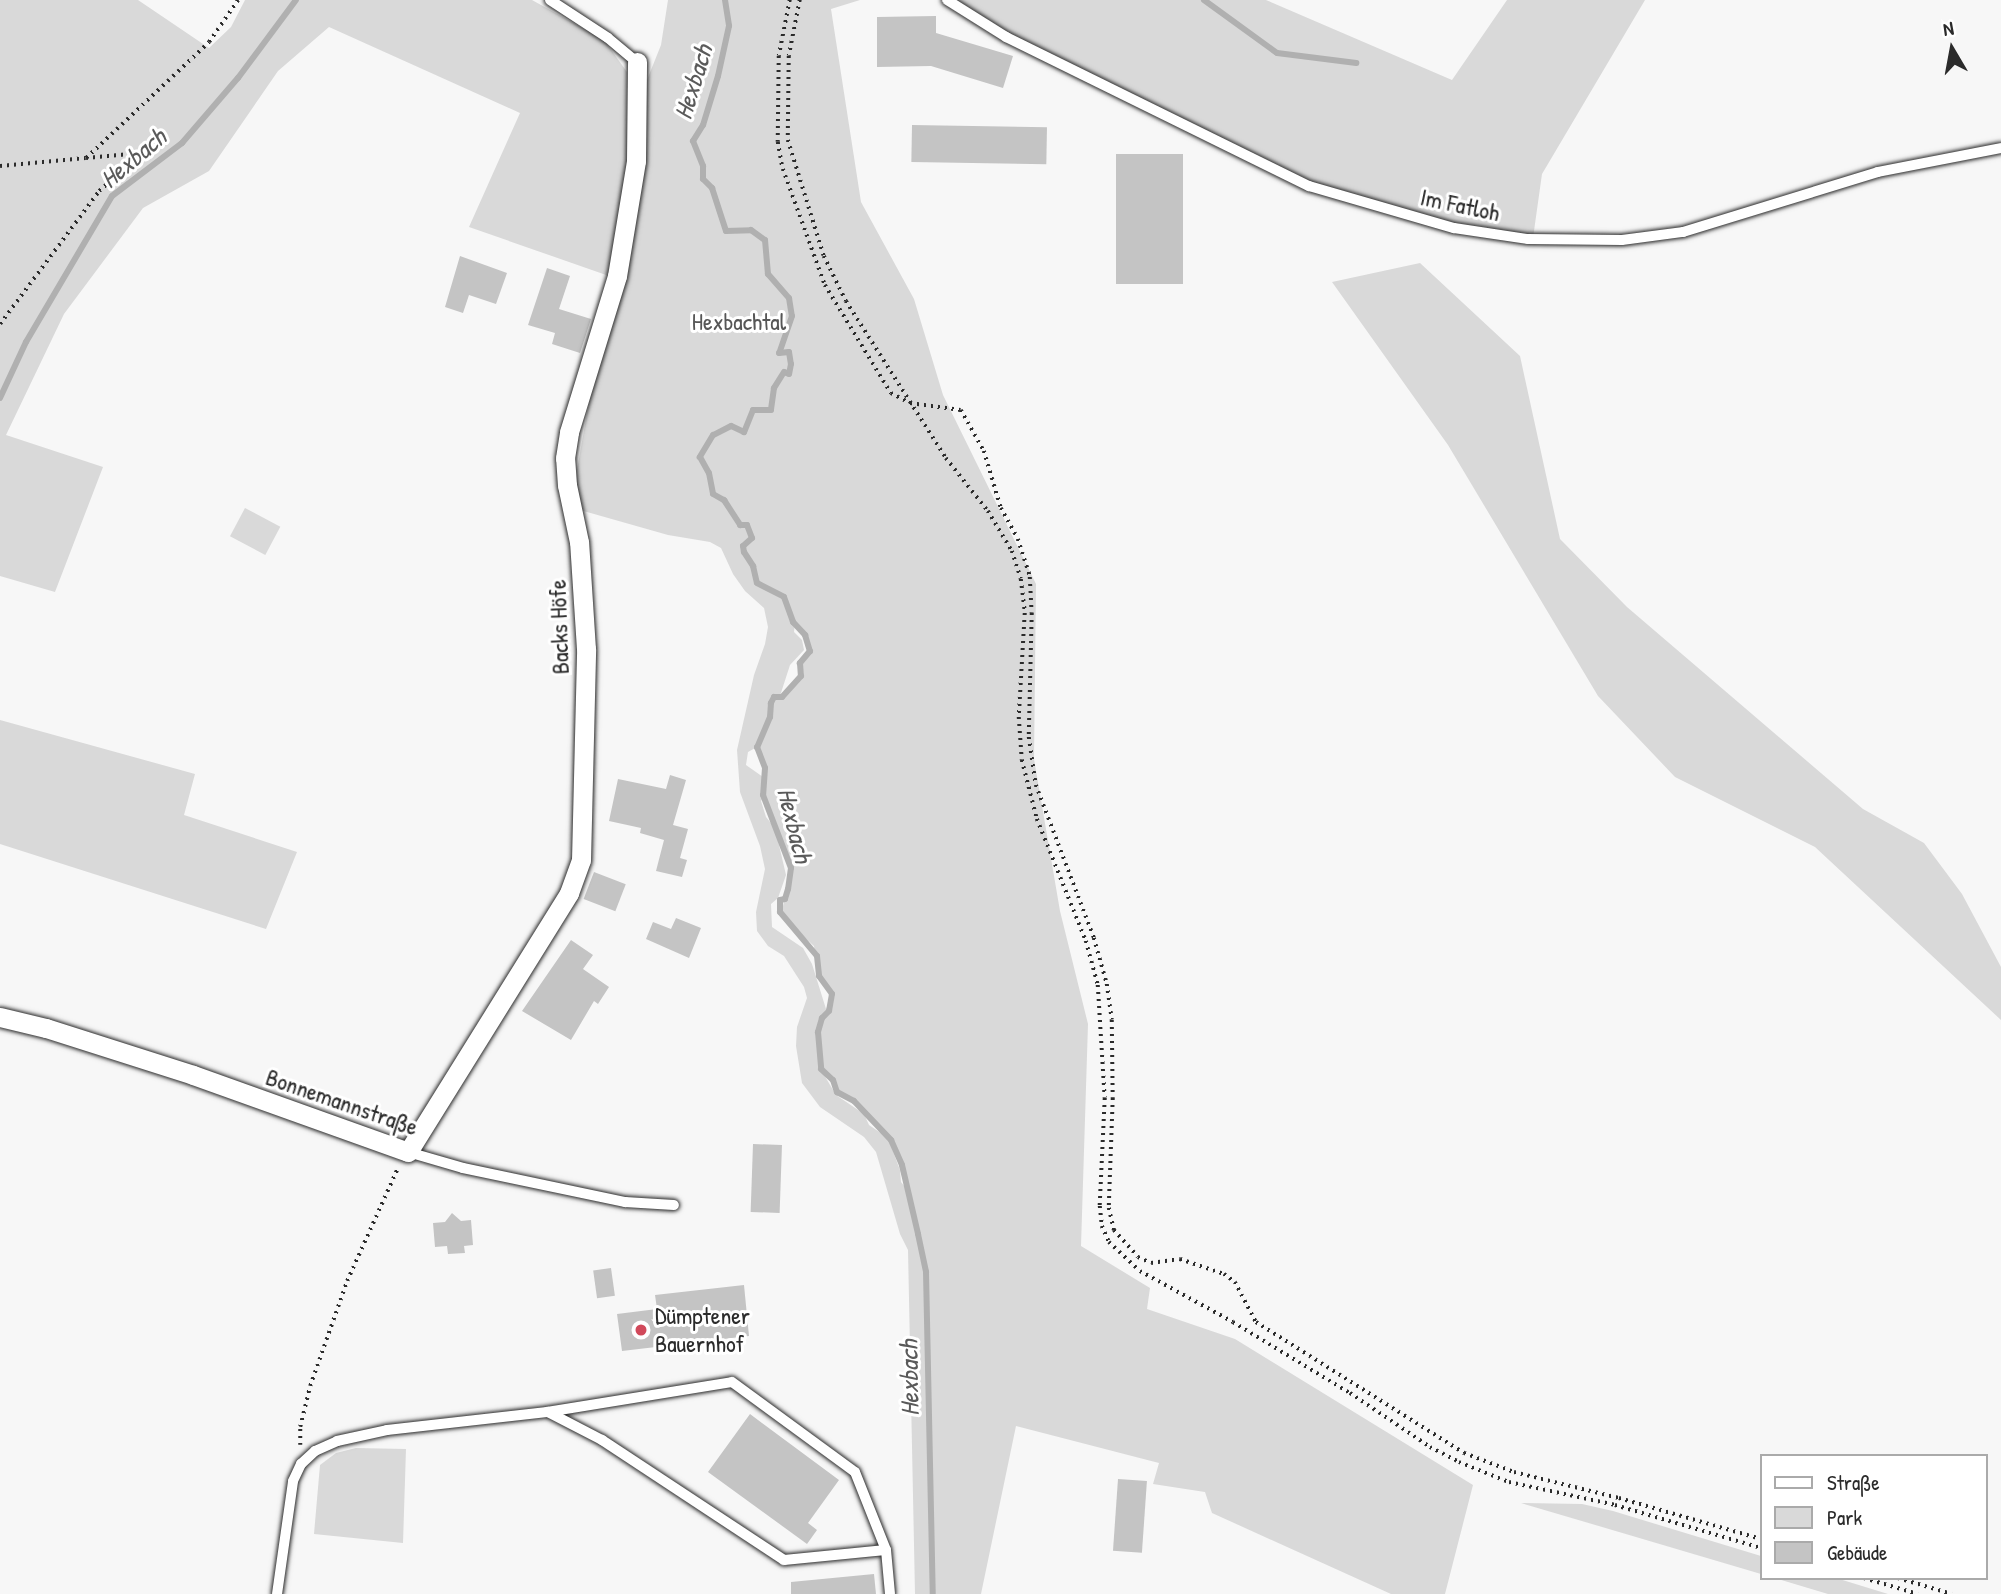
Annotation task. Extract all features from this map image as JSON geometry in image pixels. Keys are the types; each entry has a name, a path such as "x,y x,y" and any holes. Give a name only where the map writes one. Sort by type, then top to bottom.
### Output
{"street":[{"name":"Backs Höfe","path":"408,1152 569,893 581,860 586,649 579,542 567,485 565,458 569,432 617,276 636,161 637,62"},
{"name":"Bonnemannstraße","path":"0,1017 46,1028 193,1075 408,1152"}],"lane":[{"path":"550,0 608,38 637,62"},
{"name":"Im Fatloh","path":"947,0 1017,43 1309,186 1454,228 1528,239 1622,240 1683,232 1878,172 2001,148"},
{"name":"Bonnemannstraße","path":"408,1152 463,1168 625,1202 674,1205"},
{"path":"277,1594 293,1481 301,1464 315,1451 337,1441 387,1430 547,1412 732,1382 855,1472 886,1550 890,1594"},
{"path":"547,1412 602,1440 784,1560 886,1550"}],"path":[{"path":"86,158 209,42 238,0"},
{"path":"789,0 776,91 778,142 783,169 814,260 836,307 891,393 910,402 961,410 984,451 1001,508 1018,540 1030,577 1031,759 1046,817 1094,938 1107,984 1112,1020 1110,1208 1111,1224 1118,1236 1138,1257 1151,1263 1180,1259 1224,1274 1235,1282 1256,1322 1464,1453 1514,1472 1619,1498 1759,1538"},
{"path":"800,0 789,56 786,92 791,155 834,281 946,458 988,511 1012,551 1021,579 1025,612 1019,717 1022,760 1037,820 1074,908 1098,985 1105,1098 1100,1206 1102,1226 1109,1242 1140,1271 1233,1322 1430,1447 1459,1462 1509,1482 1615,1505 1759,1547"},
{"path":"0,166 142,153 99,191 0,324"},
{"path":"301,1464 300,1427 310,1386 347,1281 400,1164 408,1152"},
{"path":"1871,1580 1918,1594"},
{"path":"1905,1580 1952,1594"}],"green space":[{"path":"0,0 138,0 209,48 231,27 245,0 532,0 604,40 627,72 631,106 630,160 609,276 469,227 520,113 329,27 278,71 209,171 143,208 64,314 6,435 103,467 55,592 0,576"},
{"name":"Hexbachtal","path":"668,0 860,0 831,9 861,202 914,299 943,395 1036,584 1034,759 1060,911 1088,1024 1081,1246 1150,1288 1147,1309 1235,1339 1473,1485 1445,1594 1391,1594 1212,1513 1205,1492 1153,1484 1159,1463 1016,1426 981,1594 915,1594 908,1250 900,1234 876,1152 864,1137 820,1107 802,1083 796,1046 797,1027 807,998 804,987 784,956 768,946 757,931 756,912 765,869 760,846 740,792 737,750 754,675 765,644 768,627 764,608 745,591 733,574 721,548 710,542 668,535 580,510 574,487 645,85 661,45","holes":["795,623 804,635 808,650 801,663 802,676 779,699 790,665 804,650 802,640 794,632","757,747 765,763 766,783 763,777 746,765 748,752","763,798 765,808 776,823 791,866 781,916 814,946 817,975 833,993 826,1009 812,964 803,948 772,927 771,904 778,898 786,875 775,828 766,817 761,801","820,1068 832,1078 839,1093 876,1121 892,1141 905,1187 901,1182 900,1170 888,1138 869,1125 864,1114 836,1095"]},
{"path":"950,0 1266,0 1452,80 1507,0 1645,0 1542,174 1533,238 1455,227 1312,185 1007,36"},
{"path":"1420,263 1520,356 1560,539 1627,607 1863,809 1924,843 1962,894 2001,967 2001,1020 1815,847 1675,777 1598,696 1448,445 1332,282"},
{"path":"245,508 280,527 265,555 230,536"},
{"path":"0,720 195,774 184,815 297,852 266,929 0,844"},
{"path":"356,1448 406,1449 403,1543 314,1534 320,1465 336,1453"},
{"path":"1521,1503 1582,1504 1613,1511 1759,1555 1759,1573"},
{"path":"1782,1580 1842,1580 1888,1594 1828,1594"}],"building":[{"path":"936,16 936,33 1013,56 1003,88 931,66 877,67 877,17"},
{"path":"912,125 1047,127 1046,164 911,162"},
{"path":"1116,154 1183,154 1183,284 1116,284"},
{"path":"460,256 507,273 496,304 469,295 463,313 445,307"},
{"path":"547,268 570,276 559,309 591,319 580,353 552,344 555,333 528,325"},
{"path":"670,775 686,780 673,825 688,829 680,858 687,860 682,877 656,871 664,840 640,833 641,828 609,821 618,779 666,789"},
{"path":"594,872 626,884 615,911 584,899"},
{"path":"676,918 701,928 689,958 646,939 653,922 671,929"},
{"path":"571,940 593,955 583,969 609,987 598,1004 594,1001 571,1040 522,1011"},
{"path":"753,1144 782,1145 780,1213 751,1212"},
{"path":"452,1213 461,1221 471,1220 473,1245 464,1246 465,1253 448,1254 447,1246 435,1247 433,1223 445,1222"},
{"path":"611,1268 615,1296 597,1298 593,1271"},
{"path":"744,1285 749,1336 622,1351 617,1314 657,1309 655,1295"},
{"path":"750,1414 839,1480 808,1523 817,1530 807,1544 708,1472"},
{"path":"1118,1479 1147,1481 1142,1553 1113,1551"},
{"path":"874,1574 876,1594 791,1594 791,1582"}],"waterway":[{"name":"Hexbach","path":"0,398 26,342 112,196 182,143 238,78 296,0"},
{"name":"Hexbach","path":"725,0 729,26 718,76 703,125 693,141 703,166 703,179 712,188 726,231 751,230 765,240 768,274 789,298 792,316 779,353 789,352 791,364 789,374 784,372 774,388 771,410 753,410 744,432 731,426 713,435 700,457 709,473 713,494 724,500 740,525 747,525 752,538 743,546 744,552 753,566 757,583 784,597 793,622 805,635 810,651 800,663 801,676 782,697 774,697 771,703 770,717 757,747 765,768 763,795 791,868 785,899 780,900 780,912 817,956 819,976 832,994 829,1011 822,1018 818,1032 821,1069 833,1080 837,1092 854,1101 891,1140 902,1165 918,1234 926,1272 933,1594"},
{"path":"1204,0 1277,53 1356,63"}],"place":[{"name":"Dümptener Bauernhof","path":"641,1330"}]}
